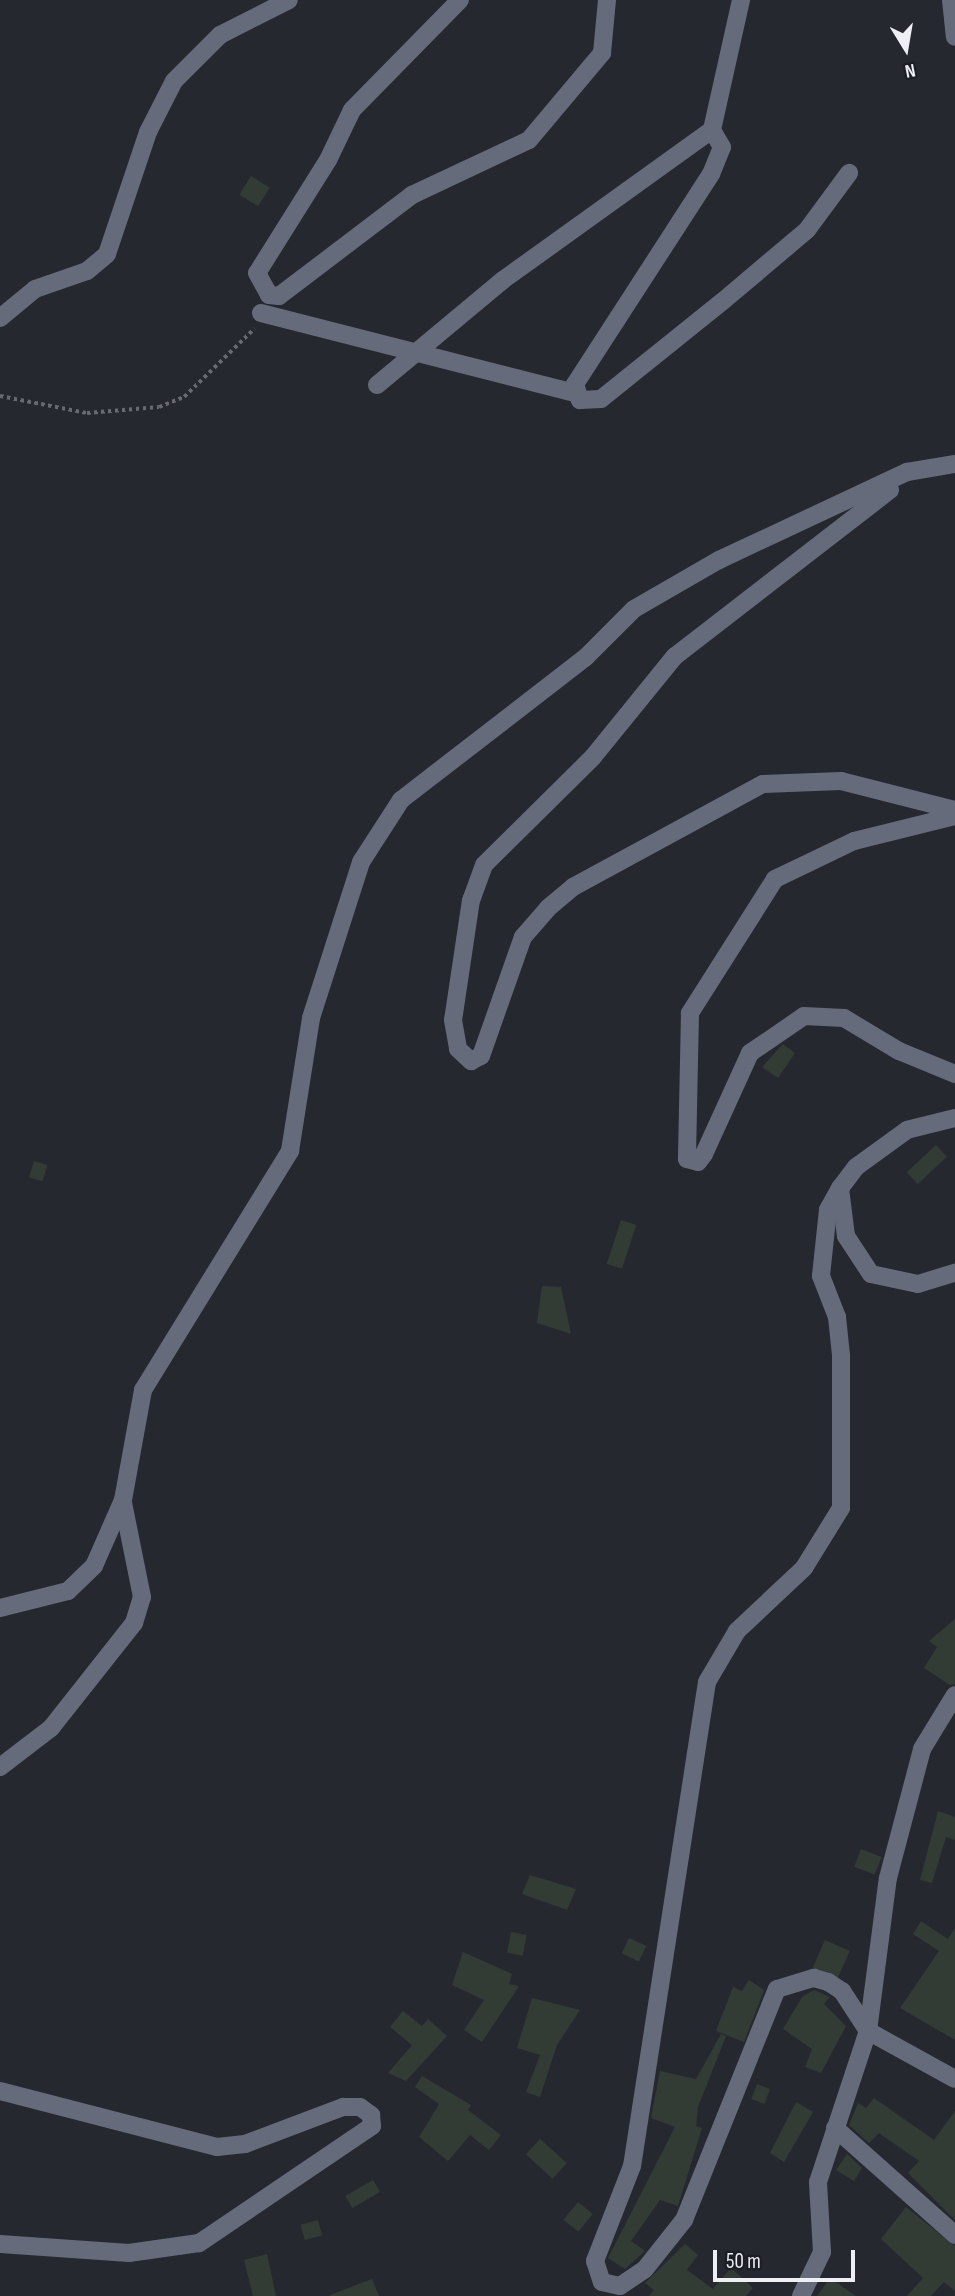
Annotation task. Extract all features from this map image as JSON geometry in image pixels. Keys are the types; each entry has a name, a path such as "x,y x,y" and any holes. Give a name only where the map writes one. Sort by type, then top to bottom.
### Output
{"street":[{"path":"0,318 35,289 87,271 107,254 148,132 174,81 195,53 220,35 289,0"},
{"path":"460,0 352,110 328,160 257,273 269,295 279,296 412,195 528,140 602,54 607,0"},
{"path":"377,385 415,350 712,130 741,0"},
{"path":"951,0 955,37"},
{"path":"575,393 625,302 711,174 722,147 712,130"},
{"path":"261,313 415,350 575,393 588,403 601,399 807,230 849,173"},
{"path":"0,1608 68,1591 94,1566 122,1500 143,1390 290,1151 311,1018 374,834 431,771 586,657 634,609 719,560 920,469 955,464"},
{"path":"920,469 675,656 593,757 484,865 471,900 453,1020 458,1049 471,1061 481,1056 523,937 556,901 763,784 841,781 955,810"},
{"path":"955,816 854,841 775,879 690,1013 687,1159 698,1162 704,1154 750,1053 804,1016 844,1018 899,1051 955,1074"},
{"path":"955,1118 907,1130 856,1167 828,1210 821,1276 837,1317 841,1356 841,1508 783,1594 718,1656 707,1682 632,2166 595,2261 603,2282 621,2291 645,2269 684,2220 777,1989 814,1978 828,1982 842,1991 868,2031 955,2079"},
{"path":"840,1188 846,1236 871,1274 918,1284 955,1273"},
{"path":"0,1767 51,1728 134,1623 142,1597 122,1500"},
{"path":"802,2296 822,2252 818,2182 868,2031 894,1858 922,1749 955,1695"},
{"path":"0,2091 217,2147 246,2144 342,2107 360,2107 371,2115 372,2126 199,2243 129,2253 0,2244"},
{"path":"835,2128 955,2235"}],"path":[{"path":"0,396 87,413 159,407 184,397 214,371 261,313"}],"building":[{"path":"251,176 270,188 258,206 239,195"},
{"path":"783,1044 795,1053 778,1078 762,1067"},
{"path":"936,1145 947,1157 918,1184 907,1172"},
{"path":"34,1161 47,1165 42,1181 29,1177"},
{"path":"621,1220 636,1225 622,1269 607,1264"},
{"path":"542,1286 561,1287 571,1334 537,1323"},
{"path":"955,1619 955,1684 950,1685 924,1668 937,1647 929,1641"},
{"path":"938,1811 955,1817 955,1840 946,1837 932,1883 920,1880"},
{"path":"861,1849 882,1857 875,1875 854,1867"},
{"path":"530,1875 576,1889 567,1910 522,1894"},
{"path":"921,1921 948,1939 955,1928 955,2040 900,2008 939,1951 913,1934"},
{"path":"511,1932 527,1935 523,1956 507,1953"},
{"path":"629,1938 646,1946 639,1961 622,1953"},
{"path":"825,1940 850,1951 837,1978 813,1967"},
{"path":"463,1952 512,1974 509,1984 519,1986 482,2042 464,2030 484,2000 452,1985"},
{"path":"749,1980 764,1990 744,2042 716,2031 733,1987 742,1991"},
{"path":"814,1990 830,1997 824,2004 846,2026 821,2073 805,2067 812,2049 783,2029 802,1997"},
{"path":"532,1998 580,2010 557,2045 540,2097 526,2092 540,2055 517,2048"},
{"path":"403,2011 422,2026 428,2019 447,2036 406,2081 388,2073 412,2045 390,2027"},
{"path":"721,2034 726,2036 698,2107 696,2126 702,2128 678,2206 660,2200 631,2241 645,2251 625,2269 608,2258 675,2127 651,2118 660,2071 696,2079"},
{"path":"422,2076 471,2105 468,2110 501,2135 489,2150 470,2135 448,2161 419,2137 439,2104 415,2087"},
{"path":"757,2084 770,2089 764,2104 751,2099"},
{"path":"874,2098 934,2140 955,2111 955,2220 908,2173 919,2161 879,2133 869,2143 849,2125 858,2103 866,2108"},
{"path":"796,2102 813,2112 784,2162 770,2153"},
{"path":"540,2139 567,2163 553,2179 526,2155"},
{"path":"847,2154 862,2168 854,2181 836,2170"},
{"path":"373,2180 380,2192 352,2208 345,2196"},
{"path":"578,2202 593,2214 578,2232 564,2220"},
{"path":"906,2207 955,2246 955,2291 944,2282 931,2296 907,2296 923,2278 881,2239"},
{"path":"318,2220 322,2235 305,2240 301,2225"},
{"path":"685,2244 698,2255 687,2270 713,2289 731,2268 753,2288 746,2296 649,2296 654,2290 645,2283"},
{"path":"267,2254 276,2296 253,2296 244,2260"},
{"path":"830,2278 856,2296 817,2296"},
{"path":"372,2279 379,2296 330,2296 330,2295"}]}
